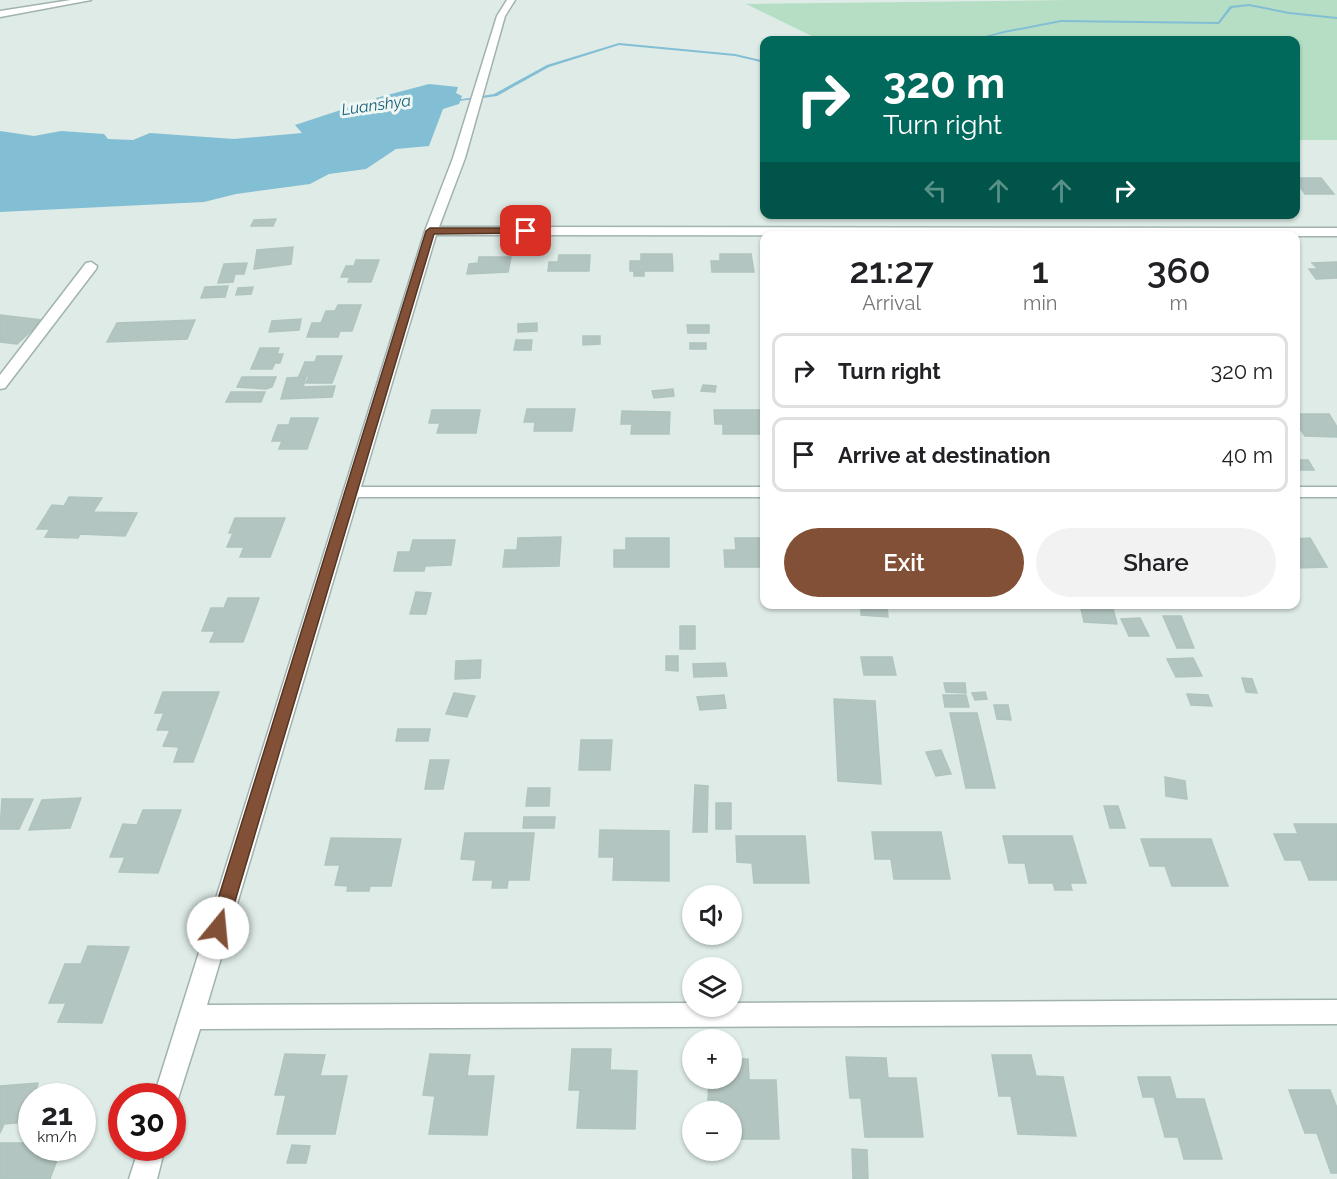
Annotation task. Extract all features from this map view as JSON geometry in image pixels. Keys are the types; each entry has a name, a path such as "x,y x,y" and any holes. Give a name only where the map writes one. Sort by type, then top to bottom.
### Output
{"street":[{"path":"0,14 87,0"},
{"path":"171,1083 430,231 459,158 501,16 511,0"},
{"path":"430,231 760,231"},
{"path":"1300,232 1337,232"},
{"path":"0,385 91,266"},
{"path":"352,492 760,492"},
{"path":"1300,492 1337,492"},
{"path":"191,1017 1337,1012"},
{"path":"143,1179 148,1161"}],"green space":[{"path":"1070,0 1337,0 1337,140 1300,140 1300,36 812,36 746,4"}],"water":[{"path":"429,84 458,87 456,93 462,96 459,104 443,109 429,146 396,149 366,169 329,174 310,184 236,194 204,202 0,212 0,131 34,136 61,131 104,134 108,139 133,140 150,133 234,139 302,133 295,125 350,107 368,111 380,106 376,98"}],"building":[{"path":"1300,178 1321,178 1334,194 1305,194 1301,188"},
{"path":"276,219 273,226 251,226 254,220"},
{"path":"293,247 291,264 254,269 257,250"},
{"path":"641,254 672,254 673,271 644,271 644,276 634,276 634,271 630,271 630,261 641,261"},
{"path":"720,254 751,254 754,272 712,272 711,261 720,261"},
{"path":"559,255 590,255 589,271 548,271 549,262 558,262"},
{"path":"479,257 511,257 508,272 467,274 469,264 478,263"},
{"path":"356,260 379,260 371,282 348,282 350,277 341,277 346,266 354,266"},
{"path":"1337,262 1337,278 1316,279 1309,269 1318,269 1312,263"},
{"path":"247,263 244,274 235,274 233,282 218,283 224,264"},
{"path":"228,286 225,297 201,298 205,287"},
{"path":"253,287 251,294 236,295 238,288"},
{"path":"338,305 361,305 352,331 340,331 338,337 307,337 312,323 321,323 326,311 335,311"},
{"path":"0,315 43,320 17,344 0,342"},
{"path":"301,319 299,330 269,332 272,321"},
{"path":"195,320 187,339 107,342 117,323"},
{"path":"537,323 537,331 518,332 518,324"},
{"path":"687,325 709,325 709,333 688,333"},
{"path":"583,336 600,336 600,344 583,345"},
{"path":"516,340 532,340 531,350 514,350"},
{"path":"690,343 706,343 706,349 690,349"},
{"path":"260,348 279,348 277,354 283,354 280,363 275,363 272,369 251,369"},
{"path":"317,356 342,356 332,383 306,383 309,376 299,376 305,362 315,362"},
{"path":"242,377 276,377 272,387 266,389 237,387"},
{"path":"306,377 303,387 335,386 332,397 281,399 287,378"},
{"path":"703,385 716,386 715,392 701,391"},
{"path":"673,389 674,396 654,398 652,391"},
{"path":"231,392 265,392 261,402 226,402"},
{"path":"527,409 575,409 572,431 534,431 535,422 524,422"},
{"path":"432,410 480,410 476,433 437,433 440,423 429,423"},
{"path":"714,410 760,410 760,434 723,434 723,424 715,424"},
{"path":"622,411 670,412 669,434 631,434 632,424 621,424"},
{"path":"1300,414 1329,414 1337,427 1337,437 1305,436 1300,428"},
{"path":"291,418 318,418 307,449 279,449 282,441 272,441 278,425 289,425"},
{"path":"1300,460 1308,460 1314,470 1301,470"},
{"path":"69,497 102,498 93,512 137,513 125,536 80,534 78,538 45,537 50,529 37,529 52,505 64,506"},
{"path":"235,518 285,518 270,557 240,557 244,547 227,547 233,533 229,533"},
{"path":"561,537 559,566 503,567 505,550 517,550 518,538"},
{"path":"626,538 669,538 669,567 614,567 614,550 626,550"},
{"path":"735,538 760,538 760,567 725,567 724,550 736,550"},
{"path":"1310,538 1327,567 1300,568 1300,539"},
{"path":"413,540 455,540 451,565 425,566 424,571 394,571 398,552 410,552"},
{"path":"416,592 431,593 426,614 410,614"},
{"path":"228,598 259,598 243,642 210,642 215,631 202,631 211,608 224,608"},
{"path":"861,609 887,609 888,617 861,615"},
{"path":"1081,609 1113,609 1117,624 1084,622"},
{"path":"1163,616 1181,616 1194,648 1177,648"},
{"path":"1140,618 1149,636 1129,636 1121,619"},
{"path":"680,626 695,626 695,649 680,649"},
{"path":"666,656 678,656 678,671 666,670"},
{"path":"861,657 892,657 896,675 864,675"},
{"path":"1193,658 1202,676 1176,677 1167,659"},
{"path":"481,660 480,678 455,679 456,661"},
{"path":"725,663 727,676 694,677 693,664"},
{"path":"1242,678 1252,679 1257,693 1246,692"},
{"path":"944,683 965,683 966,693 946,692"},
{"path":"163,692 219,692 193,762 174,762 179,747 163,746 170,730 157,730 164,713 155,713"},
{"path":"985,692 987,699 975,700 972,693"},
{"path":"454,693 475,696 467,717 446,714"},
{"path":"1187,694 1208,695 1212,706 1191,705"},
{"path":"724,695 726,708 700,710 697,697"},
{"path":"943,695 966,695 969,707 945,707"},
{"path":"834,699 875,701 881,784 838,781"},
{"path":"994,705 1008,705 1011,720 997,719"},
{"path":"950,713 977,713 995,788 966,788"},
{"path":"398,729 430,729 428,741 396,741"},
{"path":"581,740 612,740 610,770 579,770"},
{"path":"941,750 951,774 936,776 926,752"},
{"path":"430,760 449,760 443,789 425,789"},
{"path":"1165,777 1185,781 1187,799 1166,796"},
{"path":"695,785 708,786 707,832 693,832"},
{"path":"528,788 550,788 549,806 526,806"},
{"path":"81,798 70,828 29,830 42,800"},
{"path":"2,799 33,799 19,829 0,829"},
{"path":"716,803 731,803 731,829 716,829"},
{"path":"1104,806 1118,806 1125,828 1110,828"},
{"path":"143,810 181,810 158,873 119,872 125,857 110,857 123,824 137,825"},
{"path":"524,817 555,817 554,828 523,828"},
{"path":"1294,824 1337,824 1337,880 1309,880 1301,860 1285,860 1274,834 1298,834"},
{"path":"600,830 669,831 669,881 613,880 614,857 599,857"},
{"path":"872,832 941,832 950,879 894,879 891,859 875,859"},
{"path":"465,833 534,833 529,880 508,880 507,888 492,888 493,880 473,880 476,860 461,859"},
{"path":"736,836 805,836 809,883 754,883 752,863 737,862"},
{"path":"1003,836 1072,836 1086,883 1070,883 1072,890 1055,890 1053,883 1029,883 1025,863 1009,863"},
{"path":"331,838 401,839 391,886 370,886 369,891 347,891 348,886 335,885 340,865 325,865"},
{"path":"1141,839 1211,839 1228,886 1172,886 1165,866 1150,866"},
{"path":"88,946 129,947 102,1023 58,1022 66,1003 49,1003 65,964 81,964"},
{"path":"572,1049 611,1049 610,1070 637,1071 635,1129 577,1128 580,1090 569,1090"},
{"path":"285,1054 325,1055 320,1076 347,1076 335,1134 277,1134 286,1095 275,1095"},
{"path":"430,1054 470,1055 467,1076 494,1076 487,1135 429,1134 435,1096 423,1095"},
{"path":"992,1055 1031,1055 1036,1076 1063,1077 1076,1136 1018,1134 1011,1096 999,1096"},
{"path":"846,1057 886,1058 888,1078 916,1078 923,1137 865,1137 861,1098 850,1098"},
{"path":"742,1059 748,1059 749,1080 776,1080 779,1139 742,1139 742,1101 708,1100 708,1089 742,1089"},
{"path":"1138,1077 1170,1077 1176,1099 1204,1099 1222,1159 1184,1159 1178,1137 1165,1137 1154,1097 1143,1097"},
{"path":"18,1085 18,1123 4,1124 0,1133 0,1086"},
{"path":"1289,1090 1330,1090 1337,1108 1337,1173 1331,1173 1317,1133 1305,1133"},
{"path":"0,1143 18,1143 18,1161 57,1161 50,1179 0,1179"},
{"path":"292,1145 310,1146 306,1163 287,1163"},
{"path":"852,1149 867,1150 868,1179 853,1179"}],"waterway":[{"name":"Luanshya","path":"988,36 1061,21 1219,23 1231,7 1249,5 1289,13 1337,18"},
{"name":"Luanshya","path":"452,101 495,95 548,66 619,44 735,55 760,61"}],"route":[{"path":"218,928 430,231 526,231"}]}
